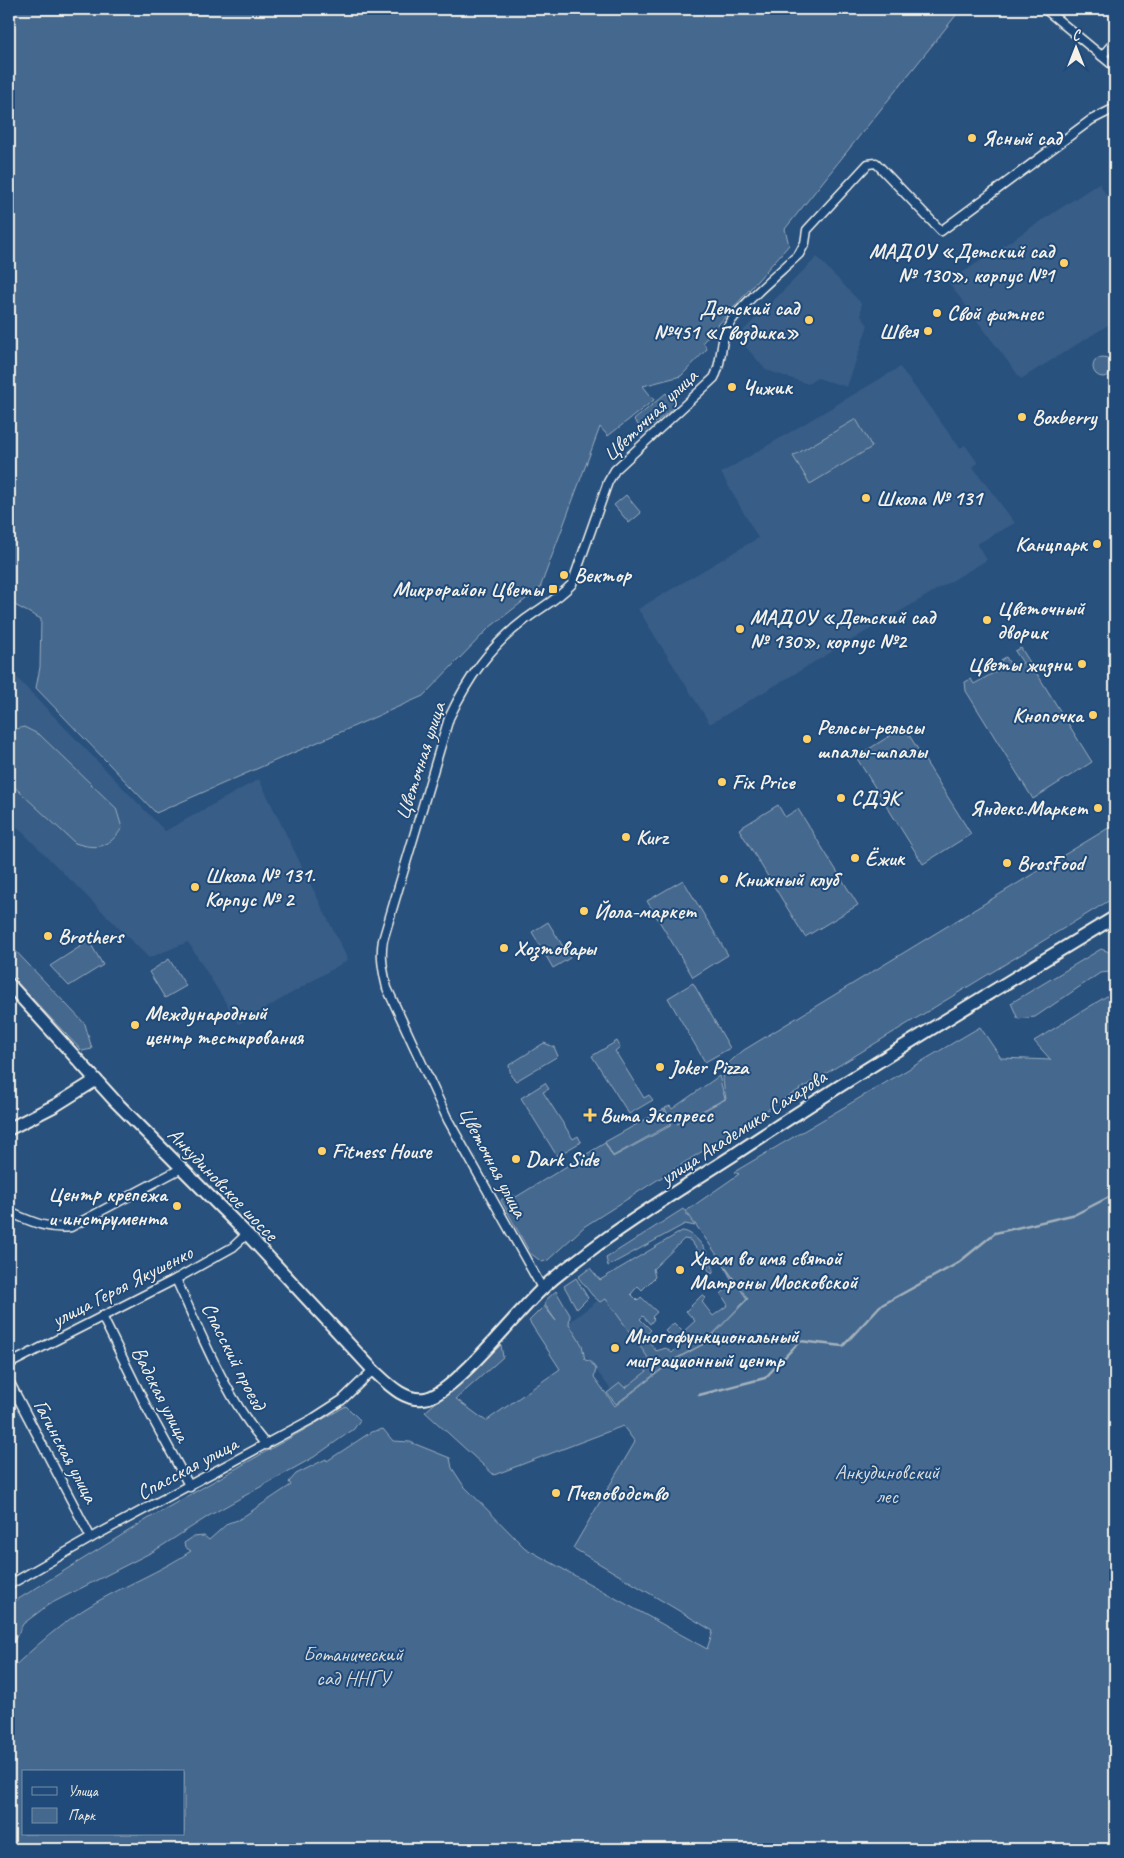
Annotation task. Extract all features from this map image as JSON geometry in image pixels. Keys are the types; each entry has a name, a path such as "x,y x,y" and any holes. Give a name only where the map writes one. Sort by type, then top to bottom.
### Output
{"main road":[{"name":"улица Академика Сахарова","path":"418,1399 429,1398 442,1392 493,1342 542,1288 613,1234 794,1115 1115,917"},
{"name":"Анкудиновское шоссе","path":"9,984 96,1080 247,1234 373,1370 390,1385 407,1396 418,1399"},
{"path":"9,1129 56,1105 96,1080"}],"street":[{"path":"1045,9 1115,67"},
{"path":"1102,56 1115,40"},
{"name":"Цветочная улица","path":"542,1288 448,1120 387,988 382,969 381,952 383,940 452,711 491,650 527,619 563,594 572,584 608,482 615,470 714,378 718,371 725,334 733,319 798,254 805,243 807,230 868,164 876,163 942,231 1091,120 1115,108"},
{"path":"9,1212 42,1226 71,1227 182,1168"},
{"name":"улица Героя Якушенко","path":"9,1364 176,1279 233,1247 247,1234"},
{"name":"Спасский проезд","path":"176,1279 233,1397 253,1430 266,1445"},
{"name":"Вадская улица","path":"102,1316 147,1408 190,1486"},
{"name":"Спасская улица","path":"9,1586 91,1538 266,1445 342,1400 373,1370"},
{"name":"Гагинская улица","path":"9,1381 91,1538"}],"shaded area":[{"path":"1099,183 1115,209 1115,321 1021,379 948,282"},
{"name":"Детский сад №451 «Гвоздика»","path":"817,257 861,303 861,316 868,325 847,387 817,378 808,384 766,370 737,337"},
{"name":"Школа № 131","path":"900,367 960,448 965,445 978,463 973,467 1015,523 977,544 987,560 710,724 638,609 758,538 721,473"},
{"name":"Школа № 131. Корпус № 2","path":"14,675 165,831 259,779 348,960 239,1024 188,942 149,958 9,819 9,680"},
{"path":"605,1295 657,1363 615,1395 563,1327"}],"green space":[{"path":"9,9 961,9 785,229 789,245 703,342 707,349 681,376 643,386 654,400 608,436 600,427 540,588 489,628 423,696 156,813 36,688 40,667 41,619 9,602"},
{"path":"1103,357 1110,360 1113,367 1110,374 1103,377 1096,374 1093,367 1096,360"},
{"path":"666,393 676,406 644,432 634,420"},
{"path":"856,419 872,447 810,484 793,456"},
{"path":"626,495 641,513 629,523 614,505"},
{"path":"1021,648 1092,762 1033,799 966,691 965,682 971,679 974,684 1004,667 1001,660 1006,657 1013,669 1023,663 1015,651"},
{"path":"24,727 40,735 116,808 122,828 112,840 96,847 75,843 9,782 9,731"},
{"path":"904,727 971,834 923,864 856,757"},
{"path":"778,805 785,817 798,809 858,905 805,937 739,829"},
{"path":"1115,824 1115,897 789,1096 585,1226 548,1260 542,1262 530,1253 501,1200 510,1193 516,1197 605,1143 613,1157 672,1125 665,1108 670,1106 672,1109 719,1076 725,1099 677,1124 726,1099 723,1082 724,1071 726,1066 744,1050"},
{"path":"683,880 728,955 693,977 647,901"},
{"path":"548,922 570,958 553,968 532,932"},
{"path":"89,941 103,965 69,986 50,966"},
{"path":"9,944 85,1024 92,1049 82,1051 9,974"},
{"path":"1101,949 1115,954 1110,972 1100,973 1035,1017 1018,1019 1011,1003"},
{"path":"169,959 186,986 165,998 149,972"},
{"path":"693,983 730,1048 705,1062 668,998"},
{"name":"Анкудиновский лес","path":"1115,991 1115,1849 9,1849 9,1671 49,1635 82,1611 191,1551 185,1547 184,1543 193,1537 204,1536 209,1540 228,1523 238,1520 291,1485 289,1482 296,1474 326,1459 327,1461 371,1432 383,1429 393,1441 410,1442 450,1458 452,1468 463,1485 525,1548 707,1649 713,1631 573,1548 635,1442 623,1426 494,1475 425,1412 501,1345 503,1357 456,1399 486,1421 560,1369 529,1321 544,1306 556,1321 545,1305 546,1300 556,1291 570,1315 569,1324 582,1345 585,1360 590,1361 596,1369 594,1377 615,1406 673,1361 704,1344 748,1299 686,1211 739,1174 734,1172 980,1027 1001,1058 1051,1060 1034,1041"},
{"path":"617,1041 620,1047 615,1051 644,1098 649,1095 653,1100 629,1114 592,1056"},
{"path":"544,1043 554,1047 558,1056 516,1081 511,1076 509,1065"},
{"path":"545,1083 549,1089 543,1092 573,1139 578,1136 581,1142 557,1156 521,1098"},
{"path":"664,1109 671,1124 613,1156 605,1142"},
{"path":"683,1209 695,1226 685,1224 608,1266 606,1258"},
{"path":"682,1231 693,1236 704,1247 711,1261 713,1273 707,1268 708,1264 690,1240 684,1239 653,1269 655,1277 642,1290 638,1286 631,1294 638,1301 641,1297 657,1312 652,1317 654,1319 650,1324 643,1316 640,1319 651,1330 645,1336 656,1351 666,1348 672,1353 679,1346 665,1331 674,1323 683,1332 695,1321 686,1311 702,1295 706,1298 702,1302 713,1316 728,1305 721,1294 733,1283 725,1267 747,1299 703,1344 673,1360 616,1404 607,1393 620,1383 625,1388 647,1371 643,1364 649,1359 606,1299 600,1302 578,1277 590,1268 600,1280"},
{"path":"576,1278 588,1298 577,1309 564,1286"},
{"path":"346,1406 360,1420 354,1429 314,1457 212,1514 154,1551 48,1605 23,1624 9,1651 9,1613 12,1603 151,1517"}],"waterway":[{"path":"699,1395 765,1378 800,1341 843,1346 880,1306 958,1263 995,1233 1076,1214 1115,1194"}],"place":[{"name":"Ясный сад","path":"972,138"},
{"name":"МАДОУ «Детский сад № 130», корпус №1","path":"1064,263"},
{"name":"Свой фитнес","path":"937,313"},
{"name":"Детский сад №451 «Гвоздика»","path":"809,320"},
{"name":"Швея","path":"928,331"},
{"name":"Чижик","path":"732,387"},
{"name":"Boxberry","path":"1022,417"},
{"name":"Школа № 131","path":"866,498"},
{"name":"Канцпарк","path":"1097,544"},
{"name":"Вектор","path":"564,575"},
{"name":"Микрорайон Цветы","path":"553,589"},
{"name":"Цветочный дворик","path":"987,620"},
{"name":"МАДОУ «Детский сад № 130», корпус №2","path":"740,629"},
{"name":"Цветы жизни","path":"1082,664"},
{"name":"Кнопочка","path":"1093,715"},
{"name":"Рельсы-рельсы шпалы-шпалы","path":"807,739"},
{"name":"Fix Price","path":"722,782"},
{"name":"СДЭК","path":"841,798"},
{"name":"Яндекс.Маркет","path":"1098,808"},
{"name":"Kurz","path":"626,837"},
{"name":"Ёжик","path":"855,858"},
{"name":"BrosFood","path":"1007,863"},
{"name":"Книжный клуб","path":"724,879"},
{"name":"Школа № 131. Корпус № 2","path":"195,887"},
{"name":"Йола-маркет","path":"584,911"},
{"name":"Brothers","path":"48,936"},
{"name":"Хозтовары","path":"504,948"},
{"name":"Международный центр тестирования","path":"135,1025"},
{"name":"Joker Pizza","path":"660,1067"},
{"name":"Вита Экспресс","path":"590,1115"},
{"name":"Fitness House","path":"322,1151"},
{"name":"Dark Side","path":"516,1159"},
{"name":"Центр крепежа и инструмента","path":"177,1206"},
{"name":"Храм во имя святой Матроны Московской","path":"680,1270"},
{"name":"Многофункциональный миграционный центр","path":"615,1348"},
{"name":"Пчеловодство","path":"556,1493"}],"park label":[{"name":"Ботанический сад ННГУ","path":"353,1666"}]}
